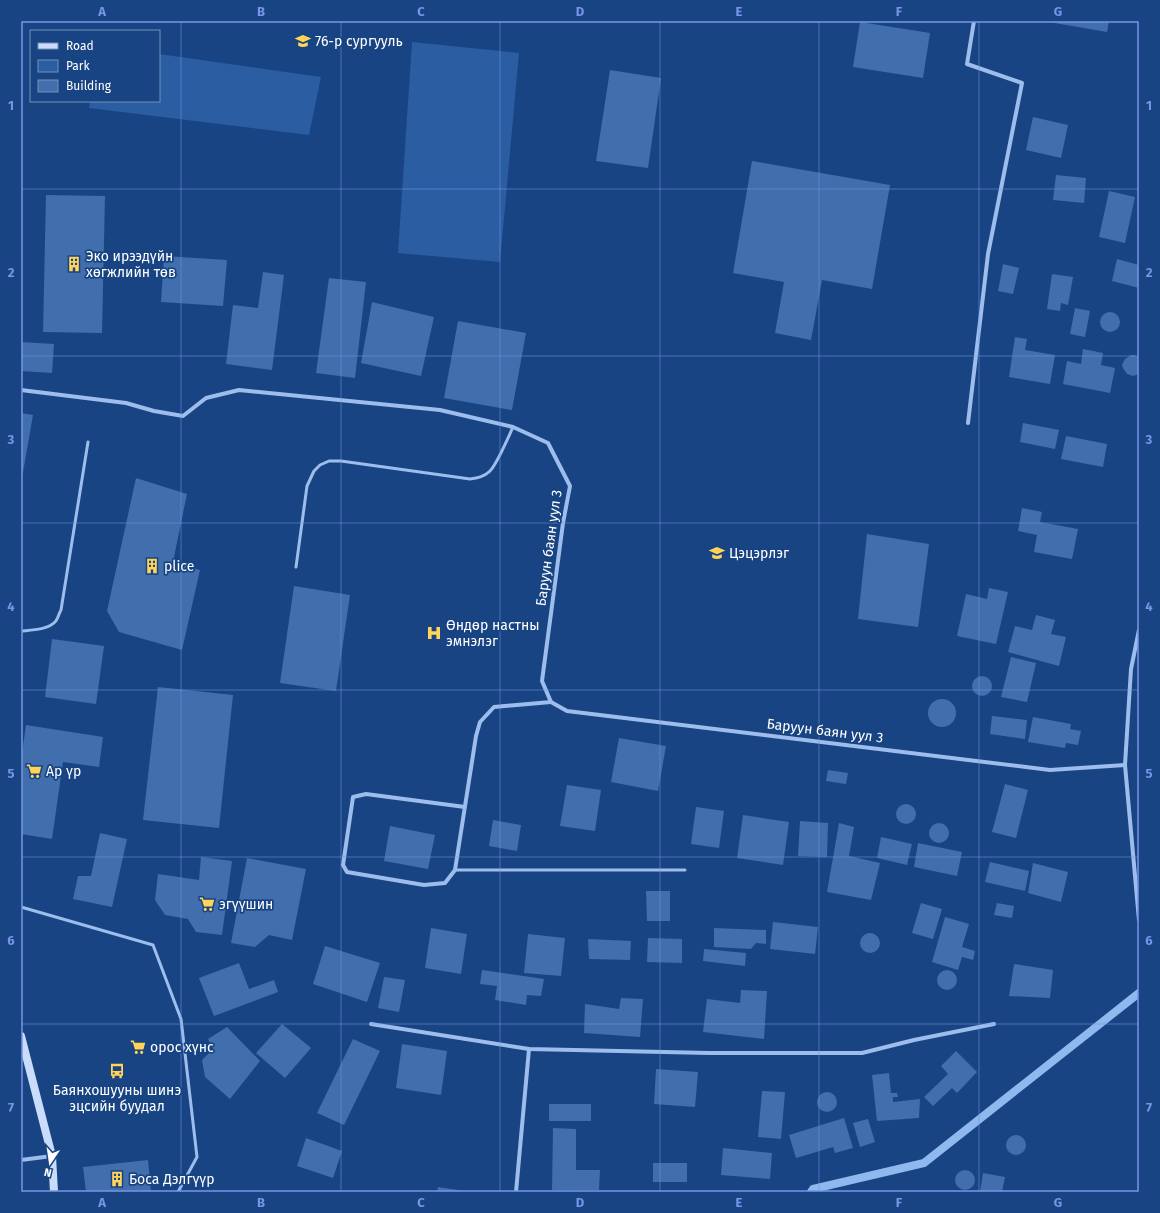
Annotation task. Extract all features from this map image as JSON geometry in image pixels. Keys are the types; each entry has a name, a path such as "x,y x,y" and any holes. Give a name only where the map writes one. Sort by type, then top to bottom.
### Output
{"street":[{"path":"968,423 988,254 1022,83 967,64 974,21"},
{"name":"Баруун баян уул 3","path":"21,390 126,403 154,411 183,416 206,398 239,390 440,410 514,427 548,443 570,486 563,523 542,681 551,702 566,711 1050,770 1125,765"},
{"path":"1139,630 1131,669 1125,765 1139,920"},
{"path":"465,807 366,794 353,797 342,864 347,872 424,885 446,883 455,870 465,807 476,736 480,722 494,707 551,702"},
{"path":"371,1024 529,1049 709,1053 862,1052 994,1024"},
{"path":"21,1036 52,1156 54,1192"},
{"path":"516,1192 529,1049"},
{"path":"21,1160 52,1156"}],"lane":[{"path":"296,567 307,486 314,471 320,465 329,461 470,479 481,477 490,472 514,427"},
{"path":"21,631 48,626 56,621 61,610 88,442"},
{"path":"455,870 685,870"},
{"path":"21,907 153,945 181,1019 197,1157 178,1192"}],"green space":[{"path":"412,42 519,53 500,262 398,253"},
{"path":"160,54 321,77 309,135 89,108 90,102 160,102"}],"building":[{"path":"1043,21 1109,21 1107,32"},
{"path":"860,22 930,33 923,78 853,67"},
{"path":"610,70 661,78 648,168 596,161"},
{"path":"1033,117 1068,125 1061,158 1026,150"},
{"path":"752,161 890,185 872,289 822,280 811,340 775,333 784,282 733,273"},
{"path":"1056,175 1086,178 1084,203 1053,200"},
{"path":"1109,191 1135,197 1125,243 1099,237"},
{"name":"Эко ирээдүйн хөгжлийн төв","path":"46,195 105,196 102,333 43,332"},
{"path":"164,256 227,260 223,306 161,302"},
{"path":"1117,259 1139,265 1139,288 1112,281"},
{"path":"1003,264 1019,268 1013,294 998,291"},
{"path":"263,272 284,275 272,370 226,364 233,305 258,308"},
{"path":"1052,274 1073,277 1068,305 1061,303 1060,311 1047,309"},
{"path":"329,278 366,282 355,378 316,373"},
{"path":"372,302 434,317 421,376 361,363"},
{"path":"1075,308 1090,311 1085,337 1070,334"},
{"path":"1110,312 1117,315 1120,322 1117,329 1110,332 1103,329 1100,322 1103,315"},
{"path":"458,321 526,333 512,410 444,398"},
{"path":"1015,337 1027,339 1025,350 1055,355 1050,384 1009,377"},
{"path":"21,342 54,344 52,373 21,371"},
{"path":"1083,349 1103,353 1101,365 1115,368 1110,393 1063,384 1067,361 1081,364"},
{"path":"1131,355 1135,355 1139,358 1139,374 1133,376 1127,374 1122,365 1125,359"},
{"path":"21,413 33,415 22,478 21,478"},
{"path":"1023,423 1059,430 1055,449 1020,442"},
{"path":"1066,436 1107,444 1103,467 1061,459"},
{"name":"plice","path":"136,478 187,494 173,562 200,570 182,650 119,632 107,611"},
{"path":"1022,508 1042,512 1040,522 1078,529 1072,559 1034,552 1037,535 1018,531"},
{"path":"867,534 929,544 918,627 858,619"},
{"path":"294,586 350,595 336,691 280,683"},
{"path":"989,588 1008,592 996,644 957,636 966,594 987,599"},
{"path":"1036,615 1055,620 1051,634 1066,637 1059,666 1008,652 1015,626 1032,630"},
{"path":"52,639 104,646 96,704 45,697"},
{"path":"1011,657 1036,663 1027,702 1001,697"},
{"path":"982,676 989,679 992,686 989,693 982,696 975,693 972,686 975,679"},
{"path":"158,687 233,695 219,828 143,820"},
{"path":"942,699 952,703 956,713 952,723 942,727 932,723 928,713 932,703"},
{"path":"992,716 1027,720 1025,739 990,734"},
{"path":"1033,717 1071,724 1070,729 1081,731 1078,745 1066,743 1065,748 1028,742"},
{"path":"26,725 103,737 99,767 63,762 52,839 21,834 21,760"},
{"path":"619,738 666,746 658,791 611,782"},
{"path":"828,770 848,773 846,784 826,781"},
{"path":"1005,784 1028,790 1016,838 992,832"},
{"path":"567,785 601,790 595,831 560,826"},
{"path":"906,804 913,807 916,814 913,821 906,824 899,821 896,814 899,807"},
{"path":"696,807 724,811 719,848 691,844"},
{"path":"743,815 789,822 783,865 737,858"},
{"path":"493,820 521,825 517,851 489,846"},
{"path":"800,821 828,823 827,857 798,856"},
{"path":"839,823 854,827 849,856 880,863 871,900 827,892"},
{"path":"939,823 946,826 949,833 946,840 939,843 932,840 929,833 932,826"},
{"path":"390,826 435,835 428,869 384,861"},
{"path":"100,833 127,839 112,907 73,899 78,876 91,876"},
{"path":"881,837 912,844 907,865 877,858"},
{"path":"918,843 962,852 957,876 914,867"},
{"path":"201,857 232,861 222,935 196,932 188,919 165,915 155,900 158,874 199,880"},
{"path":"247,858 306,869 292,940 269,935 255,947 231,943"},
{"path":"990,862 1029,871 1025,891 985,882"},
{"path":"1033,863 1068,872 1061,902 1028,893"},
{"path":"646,891 670,891 670,921 647,921"},
{"path":"921,903 942,909 933,939 912,933"},
{"path":"997,903 1014,906 1012,918 994,915"},
{"path":"945,917 969,924 962,947 975,951 973,960 962,957 958,970 932,962"},
{"path":"773,922 818,927 815,954 770,949"},
{"path":"431,928 467,934 461,974 425,968"},
{"path":"714,928 766,930 766,944 756,943 751,949 714,947"},
{"path":"870,933 877,936 880,943 877,950 870,953 863,950 860,943 863,936"},
{"path":"528,934 565,938 561,976 524,973"},
{"path":"648,938 682,939 682,963 647,962"},
{"path":"588,939 631,941 630,960 589,959"},
{"path":"325,946 380,963 367,1002 313,984"},
{"path":"704,949 746,953 745,966 703,961"},
{"path":"239,963 249,989 274,980 278,992 214,1016 199,978"},
{"path":"1014,964 1053,970 1050,998 1009,996"},
{"path":"482,970 544,979 541,996 527,995 526,1005 495,1000 497,986 480,984"},
{"path":"947,970 954,973 957,980 954,987 947,990 940,987 937,980 940,973"},
{"path":"384,977 405,980 399,1012 378,1008"},
{"path":"741,990 767,991 764,1039 703,1032 707,999 740,1003"},
{"path":"621,998 643,999 640,1037 584,1033 585,1004 619,1009"},
{"path":"282,1024 311,1048 285,1078 256,1053"},
{"path":"227,1027 260,1061 230,1099 205,1077 202,1060 213,1049 208,1039"},
{"path":"353,1039 380,1051 344,1125 317,1113"},
{"path":"402,1044 447,1051 441,1095 396,1088"},
{"path":"956,1051 977,1072 957,1093 952,1088 933,1106 924,1097 948,1074 941,1066"},
{"path":"656,1069 698,1072 695,1107 654,1104"},
{"path":"889,1073 891,1093 897,1093 898,1097 893,1097 893,1102 920,1099 919,1118 877,1121 872,1075"},
{"path":"762,1091 785,1092 781,1139 758,1137"},
{"path":"827,1092 834,1095 837,1102 834,1109 827,1112 820,1109 817,1102 820,1095"},
{"path":"549,1104 591,1104 591,1121 549,1121"},
{"path":"844,1118 853,1148 835,1153 833,1147 796,1158 789,1135"},
{"path":"868,1119 875,1142 860,1147 853,1123"},
{"path":"553,1128 576,1129 576,1170 600,1170 599,1190 552,1190"},
{"path":"1016,1135 1023,1138 1026,1145 1023,1152 1016,1155 1009,1152 1006,1145 1009,1138"},
{"path":"306,1138 342,1151 333,1178 297,1166"},
{"path":"723,1148 772,1153 770,1179 721,1175"},
{"name":"Боса Дэлгүүр","path":"148,1160 151,1192 86,1192 83,1167"},
{"path":"653,1163 687,1163 687,1182 653,1182"},
{"path":"965,1170 972,1173 975,1180 972,1187 965,1190 958,1187 955,1180 958,1173"},
{"path":"983,1173 1005,1177 1002,1192 980,1192"},
{"path":"438,1187 465,1191 465,1192 437,1192"}],"waterway":[{"path":"811,1192 813,1189 924,1163 1139,993"}],"place":[{"name":"76-р сургууль","path":"303,41"},
{"name":"Эко ирээдүйн хөгжлийн төв","path":"74,264"},
{"name":"Цэцэрлэг","path":"717,553"},
{"name":"plice","path":"152,566"},
{"name":"Өндөр настны эмнэлэг","path":"434,633"},
{"name":"Ар үр","path":"34,771"},
{"name":"эгүүшин","path":"207,904"},
{"name":"орос хүнс","path":"138,1047"},
{"name":"Баянхошууны шинэ эцсийн буудал","path":"117,1071"},
{"name":"Боса Дэлгүүр","path":"117,1179"}]}
